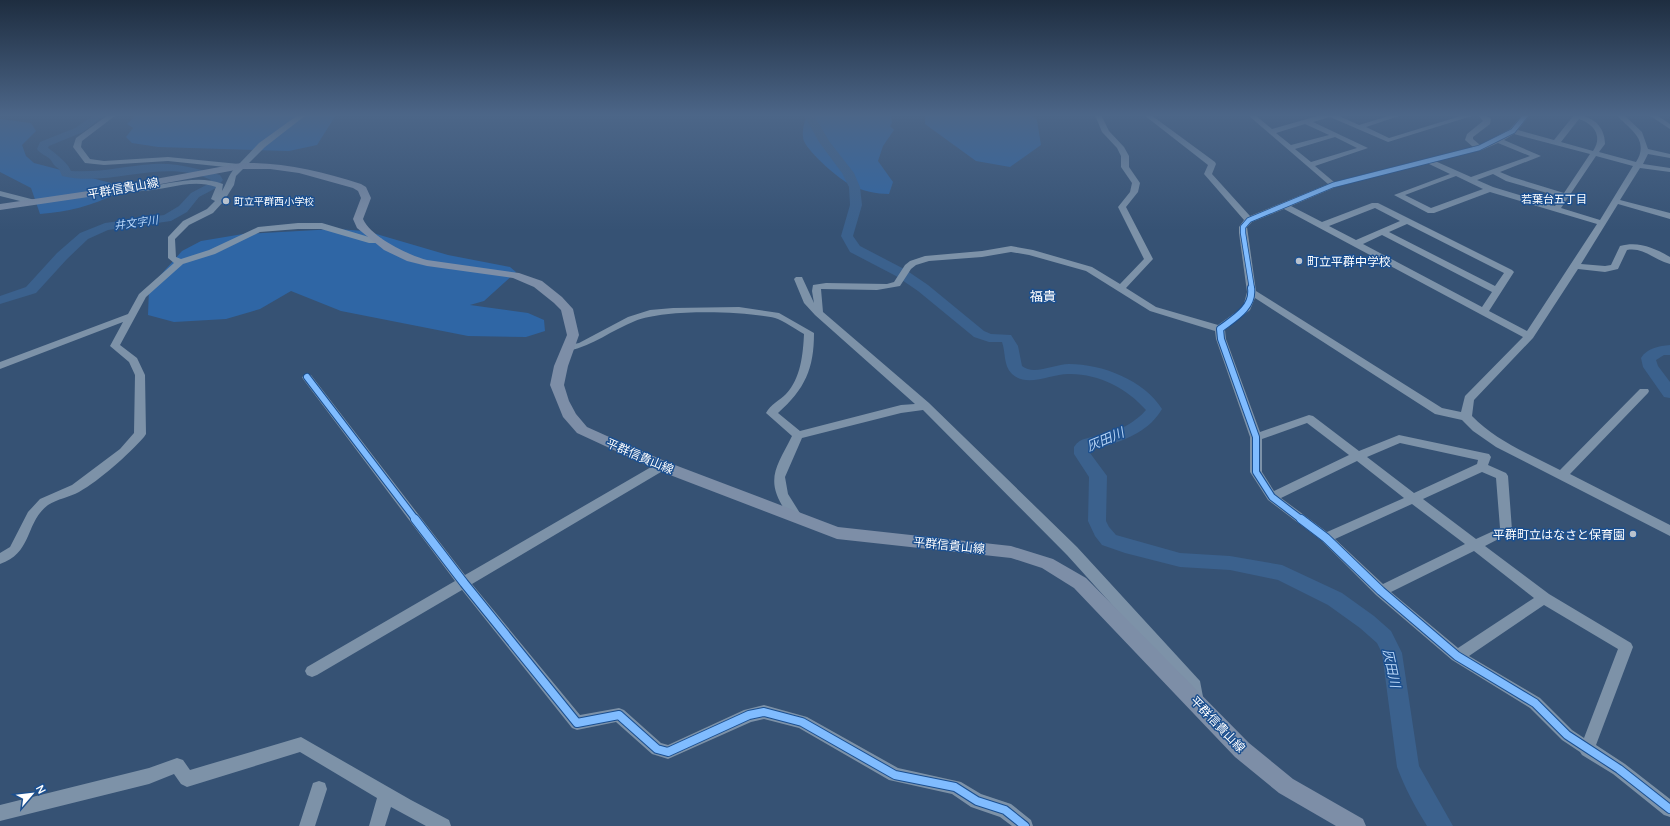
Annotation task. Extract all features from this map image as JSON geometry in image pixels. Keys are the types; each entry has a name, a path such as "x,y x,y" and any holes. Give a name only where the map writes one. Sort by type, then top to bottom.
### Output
{"main road":[{"name":"平群信貴山線","path":"0,207 123,188 241,166 256,165 308,172 357,186 362,189 366,198 358,219 361,226 388,248 411,259 445,267 515,275 538,284 550,292 566,309 573,335 561,366 558,385 562,402 570,417 582,430 662,466 837,533 1011,552 1047,563 1080,583 1242,750 1286,786 1354,826"}],"street":[{"path":"82,154 88,161 104,163 168,159 241,166"},
{"path":"180,262 172,258 171,239 186,222 210,211 220,201 230,185 232,176 253,154"},
{"path":"1121,288 1149,259 1140,239 1125,217 1122,207 1134,192 1136,183 1125,167 1124,154"},
{"path":"1198,154 1212,164 1208,174 1249,220"},
{"path":"1296,154 1333,185"},
{"path":"1310,165 1346,154"},
{"path":"1220,330 1247,308 1252,292 1243,233 1243,227 1249,220 1333,185 1455,154"},
{"path":"1470,180 1537,156 1531,154"},
{"path":"1556,210 1596,154 1637,165 1670,170"},
{"path":"1466,417 1466,408 1469,400 1529,336 1616,201 1644,154"},
{"path":"1658,154 1670,156"},
{"path":"1427,160 1490,189 1602,223"},
{"path":"1494,172 1510,179 1566,196"},
{"path":"1456,174 1398,195 1431,211 1490,189"},
{"path":"123,188 141,189 183,183 214,184 220,186 220,190 213,203 204,214"},
{"path":"0,193 32,202"},
{"path":"1616,201 1670,216"},
{"path":"1323,225 1375,205 1509,272 1484,312"},
{"path":"1285,206 1357,243 1529,336"},
{"path":"1357,243 1407,221"},
{"path":"0,559 15,550 32,515 44,502 76,488 124,452 140,434 140,375 133,360 115,346 142,296 180,262 212,252 258,230 298,226 322,226 369,240 378,240"},
{"path":"1383,232 1497,291"},
{"path":"1575,266 1605,269 1615,267 1623,248 1632,246 1646,249 1670,261"},
{"path":"818,313 820,304 816,293 816,287 827,285 885,288 897,284 908,267 913,263 928,258 982,254 1011,249 1030,252 1089,269 1153,309 1220,330"},
{"path":"799,279 809,303 818,313 925,406 1072,551 1195,686 1197,702"},
{"path":"1252,292 1439,411 1466,417 1494,440 1561,476 1670,531"},
{"path":"568,348 582,345 631,319 650,313 673,311 739,310 779,316 809,333 809,352 806,364 794,391 771,413 798,435"},
{"path":"0,366 130,316"},
{"path":"1220,330 1221,339 1256,438 1256,472 1272,498 1326,538 1380,591 1457,656 1535,703 1567,736 1619,770 1670,809"},
{"path":"307,377 464,582 577,723 619,715 656,749 668,752 749,715 764,712 802,722 895,775 955,787 977,801 1005,810 1025,826"},
{"path":"1561,476 1644,391"},
{"path":"798,435 901,409 925,406"},
{"path":"1256,438 1309,419 1544,598 1626,647 1587,750"},
{"path":"797,518 783,499 778,477 798,435"},
{"path":"1272,498 1358,456 1399,439 1485,457 1482,467 1326,538"},
{"path":"312,671 662,466"},
{"path":"1380,591 1476,546 1506,530 1502,476 1482,467"},
{"path":"1457,656 1544,598"},
{"path":"0,813 149,776 176,765 187,779 301,744 386,795 443,826"},
{"path":"307,826 319,789"},
{"path":"377,826 386,795"}],"shaded area":[{"path":"0,154 25,154 34,163 111,183 117,193 108,198 79,208 40,214 31,188 0,172"},
{"path":"813,154 880,154 878,161 893,182 889,194 870,192 851,185 840,178"},
{"path":"966,154 1029,154 1010,167 976,161"},
{"path":"335,229 366,231 448,255 510,267 516,272 484,301 470,305 528,313 544,320 545,331 526,337 468,336 341,311 291,291 260,309 226,319 174,322 148,315 149,288 182,251 201,241 243,234"}],"waterway":[{"name":"井文字川","path":"0,300 31,290 62,256 84,236 105,227 167,218 183,209 195,195 212,186 217,180 216,177 195,171 155,167 92,176 66,174 64,167 58,164 54,157 49,154"},
{"name":"灰田川","path":"834,154 848,173 855,187 856,205 847,236 855,249 901,273 923,288 979,334 989,338 1006,338 1011,346 1014,366 1021,373 1025,375 1034,375 1056,370 1069,369 1096,373 1123,383 1145,399 1154,409 1146,420 1132,429 1102,441 1089,443 1082,447 1082,454 1098,476 1097,521 1101,531 1109,540 1125,546 1180,560 1230,563 1282,573 1335,599 1367,622 1384,637 1392,653 1408,767 1423,798 1441,826"},
{"path":"1670,350 1660,351 1648,358 1651,367 1670,393"}],"cycle path":[{"path":"1456,154 1333,185 1249,220 1243,227 1252,292 1247,308 1220,329 1221,339 1256,437 1256,472 1272,497 1326,538 1381,591 1457,656 1535,703 1567,735 1619,769 1670,809"},
{"path":"307,377 464,583 577,723 619,715 657,749 668,752 749,715 764,712 802,722 895,775 955,787 977,801 1005,810 1025,826"}],"place":[{"name":"町立平群西小学校","path":"226,201"},
{"name":"町立平群中学校","path":"1299,261"},
{"name":"平群町立はなさと保育園","path":"1633,534"}],"district":[{"name":"若葉台五丁目","path":"1554,198"},
{"name":"福貴","path":"1043,296"}]}
